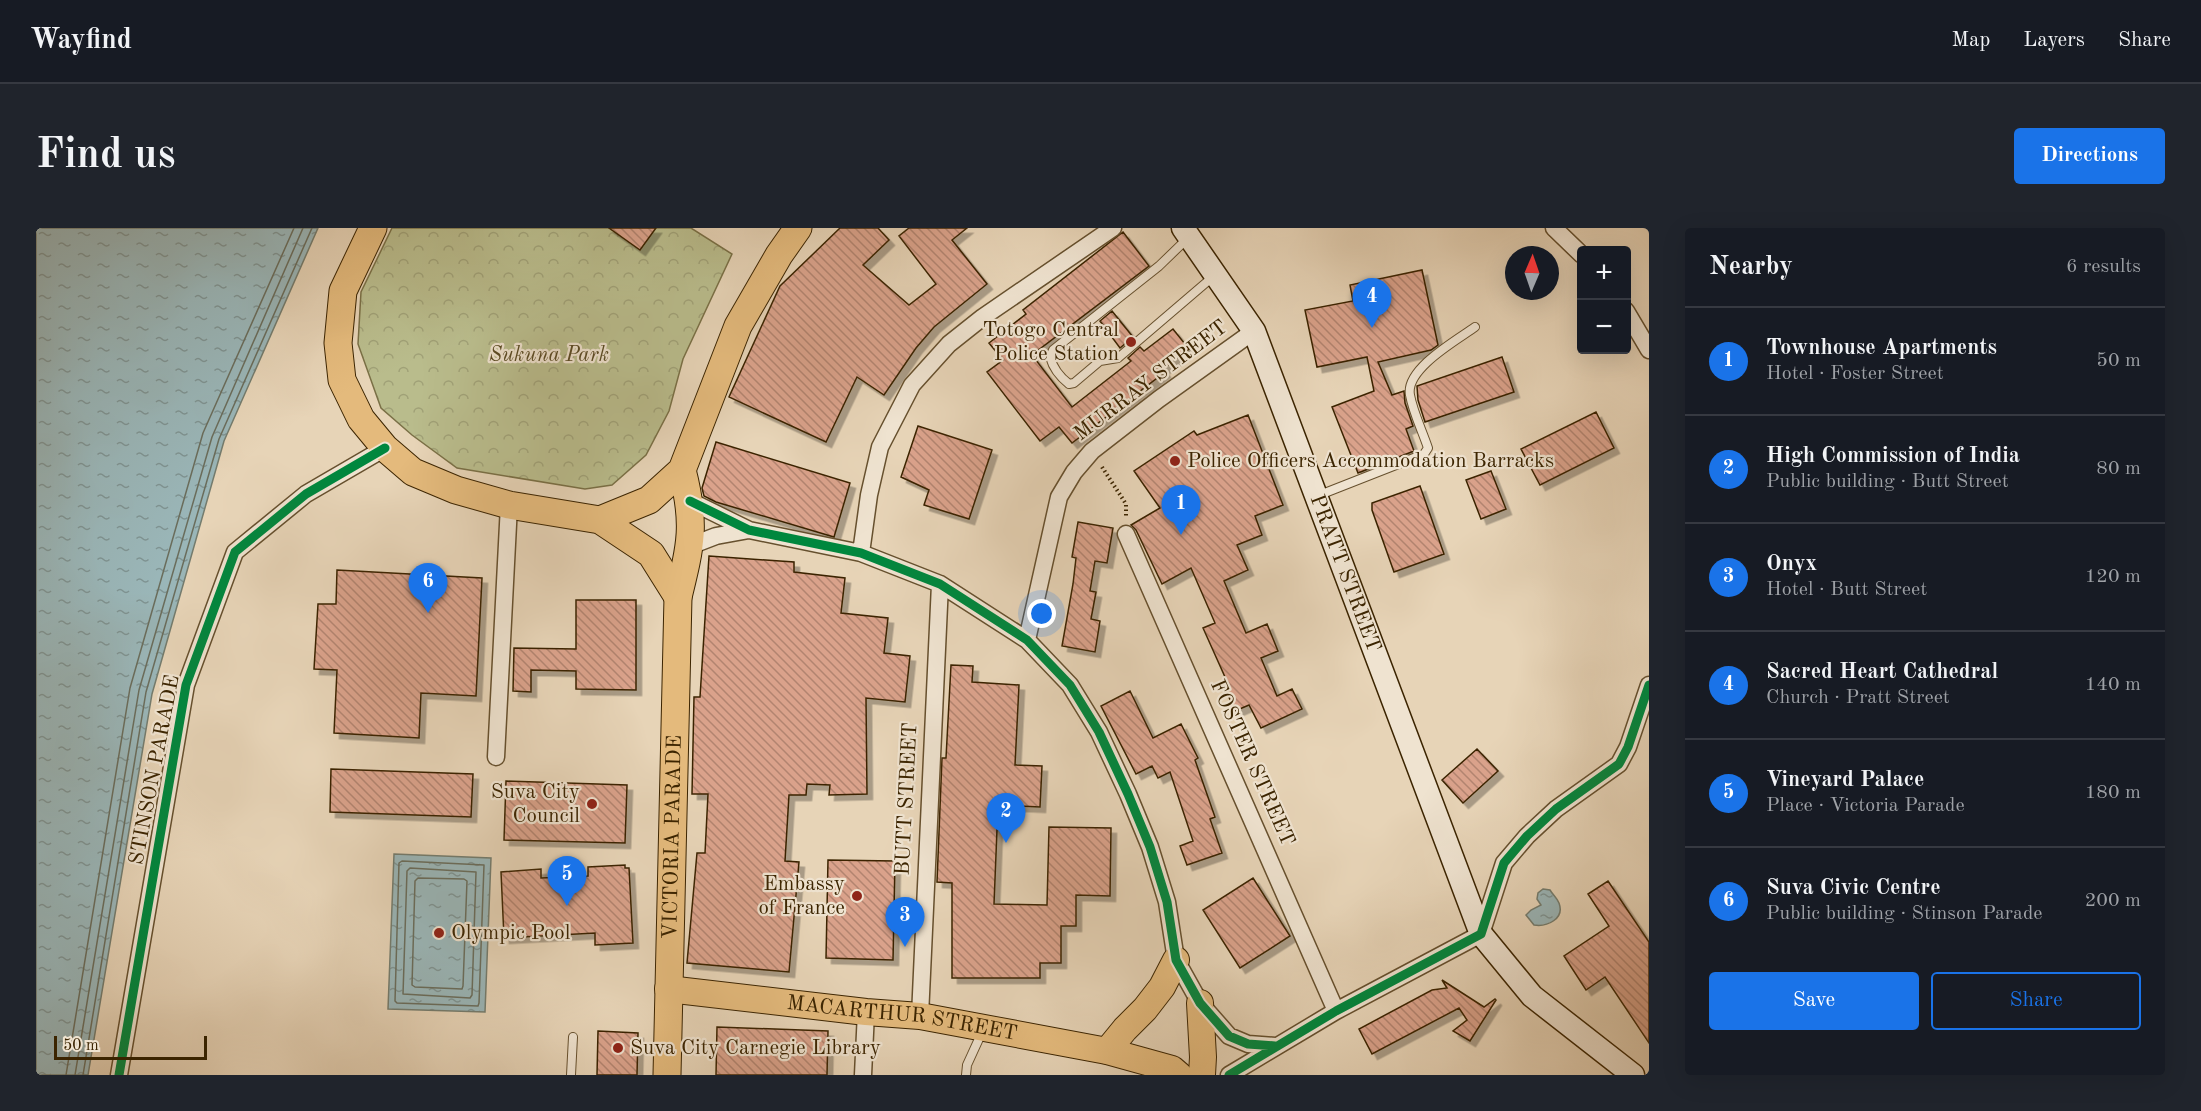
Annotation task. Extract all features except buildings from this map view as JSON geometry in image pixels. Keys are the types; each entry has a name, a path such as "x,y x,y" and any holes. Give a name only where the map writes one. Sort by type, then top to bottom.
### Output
{"highway":[{"path":"373,228 343,291 338,343 342,380 361,419 385,448 413,472 456,490 509,505 600,520 651,554 678,597"},
{"path":"600,520 649,500 682,470 738,326 779,255 798,228"},
{"path":"779,255 809,228"},
{"name":"VICTORIA PARADE","path":"667,1075 678,597 690,546 692,523 690,501 682,470"}],"main road":[{"name":"PRATT STREET","path":"1186,233 1254,331 1481,934 1532,996 1633,1075"},
{"path":"1107,1051 1145,1009 1176,960"},
{"name":"MACARTHUR STREET","path":"668,989 920,1016 1107,1051 1140,1067 1172,1069 1179,1075"},
{"path":"1200,1003 1202,1075"}],"street":[{"path":"861,553 869,495 880,447 912,385 949,344 983,317 1113,228"},
{"path":"1554,228 1577,251"},
{"path":"1631,319 1649,350"},
{"name":"MURRAY STREET","path":"1027,640 1059,497 1074,472 1092,451 1159,399 1254,331"},
{"name":"STINSON PARADE","path":"119,1075 186,685 235,552 306,494 385,448"},
{"path":"690,501 749,530 861,553 940,584 1027,640 1070,685 1099,732 1150,847 1167,902 1176,960 1200,1003 1229,1036 1248,1044 1275,1046"},
{"path":"496,757 509,505"},
{"path":"690,546 716,536 749,530"},
{"name":"FOSTER STREET","path":"1126,534 1336,1011"},
{"name":"BUTT STREET","path":"920,1016 940,584"},
{"path":"1229,1075 1336,1011 1481,934 1504,863 1527,836 1556,809 1619,764 1628,747 1649,685"},
{"path":"863,1075 866,1012"}],"lane":[{"path":"1186,233 1159,266 1053,350 1050,357 1052,364 1062,378 1069,384 1074,383 1100,361 1118,358 1216,275"},
{"path":"1317,496 1424,454 1428,448 1409,393 1411,382 1421,366 1475,327"},
{"path":"966,1075 967,1065 984,1027"},
{"path":"571,1075 573,1037"}],"path":[{"path":"1092,451 1126,504"}],"green space":[{"name":"Sukuna Park","path":"392,228 691,228 732,254 683,359 669,411 646,455 612,485 585,489 457,468 412,435 381,408 358,344 361,292"}],"water":[{"path":"36,228 318,228 224,441 152,694 88,1075 36,1075"},
{"name":"Olympic Pool","path":"394,854 491,858 485,1012 388,1009"},
{"path":"1543,889 1550,890 1559,903 1559,913 1554,921 1544,925 1534,925 1526,915 1541,905 1537,899 1538,893"}],"cycle path":[{"path":"119,1075 186,685 235,552 306,494 385,448"},
{"path":"690,501 749,530 861,553 940,584 1027,640 1070,685 1099,732 1150,847 1167,902 1176,960 1200,1003 1229,1036 1248,1044 1275,1046"},
{"path":"1229,1075 1336,1011 1481,934 1504,863 1527,836 1556,809 1619,764 1628,747 1649,685"}],"place":[{"name":"Sacred Heart Cathedral","path":"1372,328"},
{"name":"Totogo Central Police Station","path":"1131,342"},
{"name":"Police Officers Accommodation Barracks","path":"1175,461"},
{"name":"Townhouse Apartments","path":"1181,535"},
{"name":"Suva Civic Centre","path":"428,613"},
{"name":"Suva City Council","path":"592,804"},
{"name":"High Commission of India","path":"1006,843"},
{"name":"Embassy of France","path":"857,896"},
{"name":"Vineyard Palace","path":"567,906"},
{"name":"Olympic Pool","path":"439,933"},
{"name":"Onyx","path":"905,947"},
{"name":"Suva City Carnegie Library","path":"618,1048"}]}
